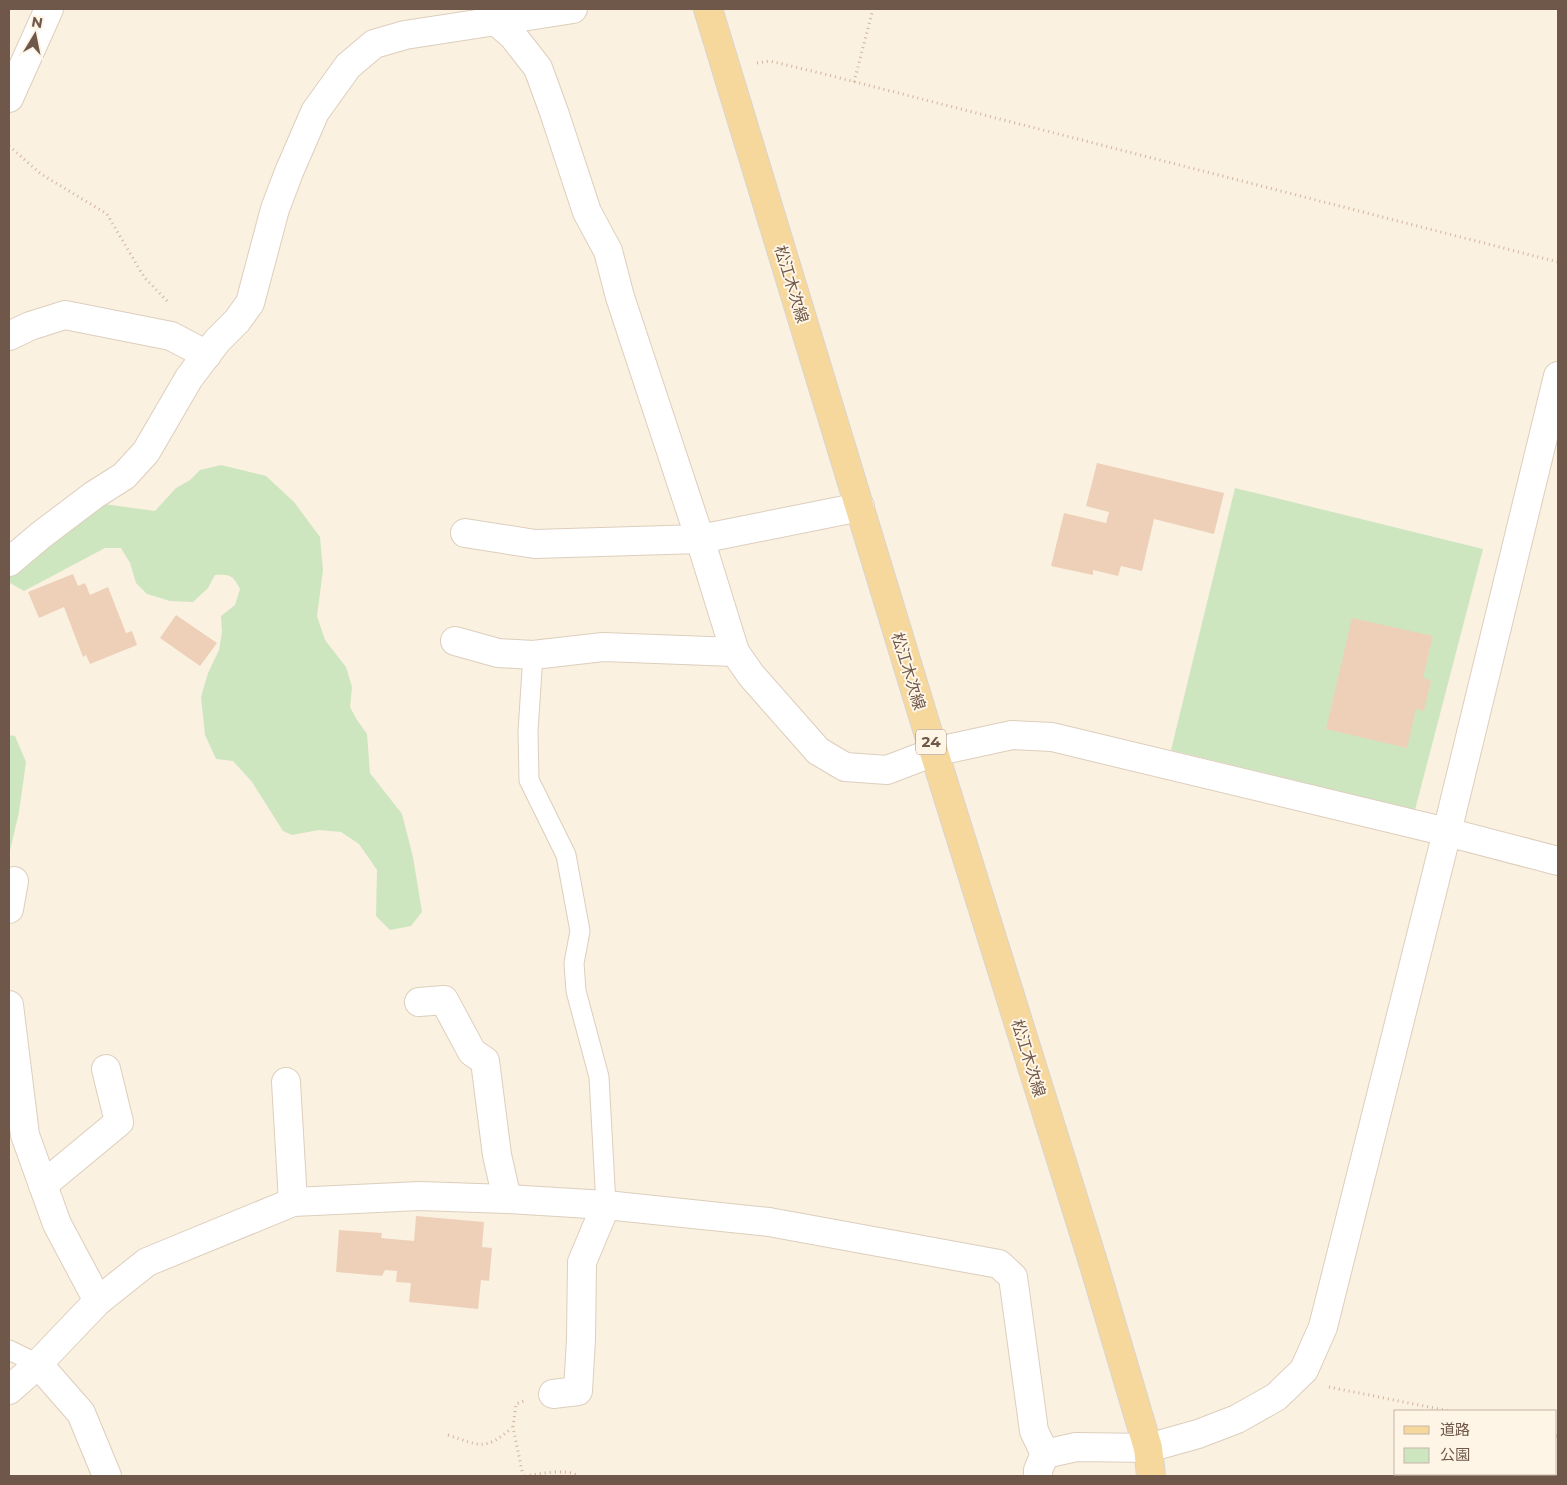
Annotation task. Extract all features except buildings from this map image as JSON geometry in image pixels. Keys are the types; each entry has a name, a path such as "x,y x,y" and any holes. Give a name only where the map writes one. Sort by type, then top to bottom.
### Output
{"main road":[{"name":"松江木次線","path":"708,9 934,752 1094,1265 1148,1448 1150,1476"}],"street":[{"path":"9,98 49,9"},
{"path":"9,562 94,495 124,476 146,452 189,378 217,341 237,321 250,303 275,209 289,172 315,112 348,66 374,44 405,35 495,15 573,9"},
{"path":"495,15 538,68 587,212 608,251 620,298 700,539 735,652 751,675 818,751 845,767 888,770 934,752 1012,735 1052,737 1447,832 1558,861"},
{"path":"9,336 30,326 64,315 171,336 207,355"},
{"path":"9,1390 38,1364 98,1301 146,1262 292,1202 420,1196 606,1205 769,1222 999,1264 1014,1277 1034,1431 1042,1465 1076,1447 1148,1448 1198,1434 1237,1419 1276,1397 1304,1370 1323,1328 1447,832 1558,376"},
{"path":"465,533 534,544 700,539 860,507"},
{"path":"455,641 498,653 533,655 602,647 735,652"},
{"path":"9,909 14,881"},
{"path":"420,1002 444,1000 472,1052 485,1061 497,1155 507,1199"},
{"path":"9,1005 25,1134 57,1224 98,1301"},
{"path":"43,1185 119,1122 106,1069"},
{"path":"286,1082 292,1202"},
{"path":"553,1394 578,1391 582,1262 606,1205"},
{"path":"38,1364 81,1413 107,1476"}],"lane":[{"path":"533,655 528,731 529,780 566,855 580,931 574,963 576,990 599,1077 606,1205"},
{"path":"9,1350 38,1364"}],"path":[{"path":"854,82 872,9"},
{"path":"726,67 770,61 1558,262"},
{"path":"9,146 41,174 108,214 144,277 172,305"},
{"path":"1304,1370 1327,1387 1444,1410"},
{"path":"553,1394 532,1398 516,1404 513,1427 524,1476 563,1472 578,1476"},
{"path":"448,1435 478,1445 495,1442 513,1427"}],"green space":[{"path":"221,465 266,476 294,502 320,537 323,570 317,616 325,640 346,667 352,687 350,707 367,734 370,773 402,814 413,857 422,912 411,926 390,930 376,916 377,870 359,844 341,832 319,830 292,835 283,831 252,782 233,761 216,759 205,735 201,697 208,673 219,650 222,632 221,616 235,605 240,589 233,578 228,575 215,575 208,588 193,602 170,601 147,594 136,583 130,563 121,548 105,548 24,591 10,583 10,558 89,502 155,511 176,488 190,480 200,470"},
{"path":"1235,488 1483,549 1415,810 1171,750"},
{"path":"9,735 15,736 26,762 19,812 9,855"}]}
